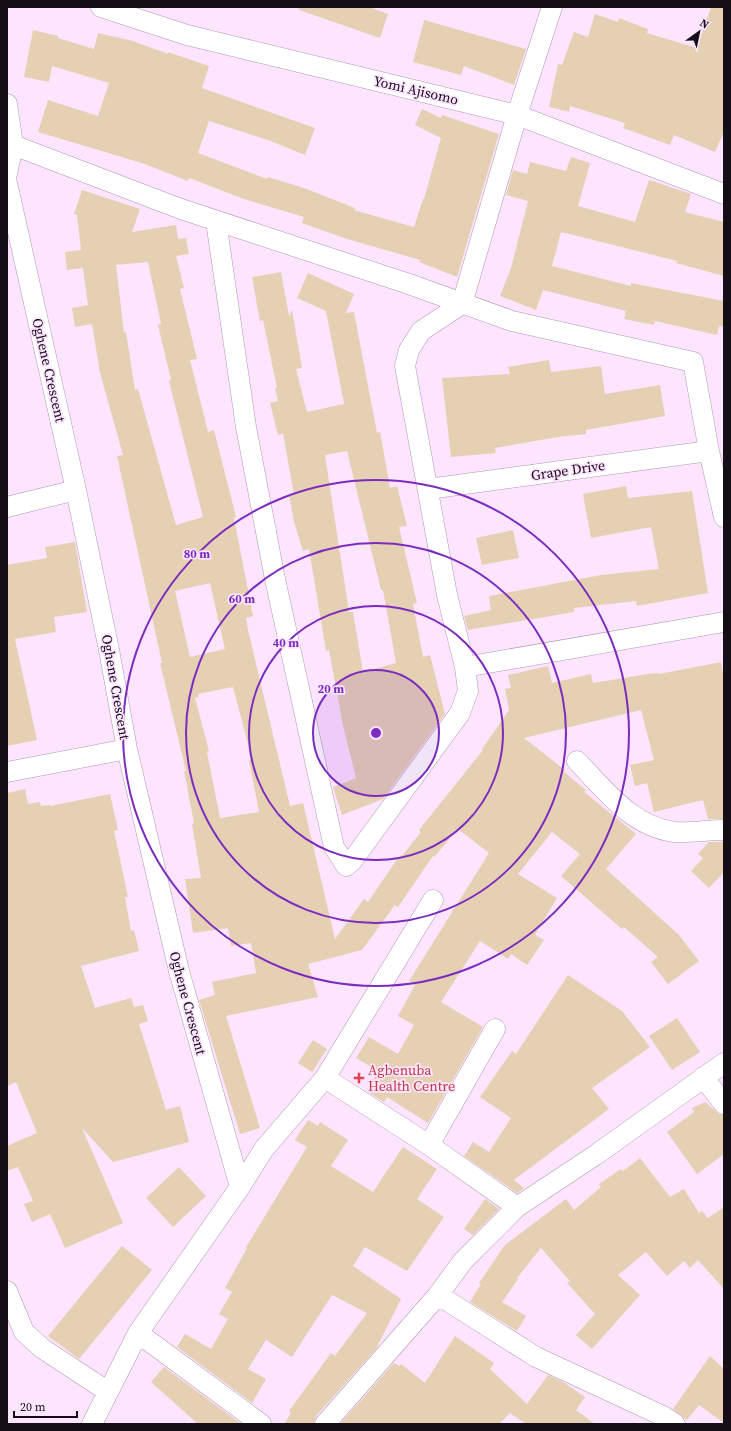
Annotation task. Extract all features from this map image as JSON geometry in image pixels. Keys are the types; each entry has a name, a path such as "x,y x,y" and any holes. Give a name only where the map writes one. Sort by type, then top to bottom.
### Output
{"street":[{"name":"Yomi Ajisomo","path":"101,7 187,35 517,114 724,194"},
{"path":"216,221 246,427 275,579 334,847 346,866 352,861 460,713 468,692 465,667 447,595 405,366 408,350 421,332 462,304 517,114 552,7"},
{"path":"7,104 13,145 7,174"},
{"path":"13,145 216,221 512,321 693,362 709,451 724,517"},
{"name":"Oghene Crescent","path":"7,183 76,490 109,650 127,749 178,971 240,1187"},
{"name":"Grape Drive","path":"428,489 709,451"},
{"path":"7,507 76,490"},
{"path":"465,667 724,622"},
{"path":"7,772 127,749"},
{"path":"577,761 618,803 633,816 654,828 676,832 724,830"},
{"path":"92,1424 107,1391 138,1333 240,1187 264,1150 325,1078 433,900"},
{"path":"429,1145 495,1029"},
{"path":"325,1424 438,1295 463,1261 517,1207 597,1154 724,1063"},
{"path":"325,1078 429,1145 517,1207"},
{"path":"703,1078 724,1104"},
{"path":"7,1291 24,1332 43,1350 107,1391"},
{"path":"438,1295 536,1357 663,1416 674,1424"},
{"path":"138,1333 261,1424"}],"building":[{"path":"299,7 369,7 388,14 380,38 299,10"},
{"path":"711,7 724,7 724,131 715,152 674,135 670,145 623,128 625,123 570,106 569,112 549,107 558,64 562,65 574,32 588,37 595,14 618,22 619,18 648,29 647,33 697,48"},
{"path":"424,20 526,49 514,85 464,66 461,75 413,62"},
{"path":"33,30 58,36 58,38 94,49 98,33 133,41 168,54 168,52 209,66 202,88 315,128 305,155 268,140 209,121 198,153 267,179 268,177 304,188 355,208 354,210 414,227 424,199 441,138 415,125 422,109 441,118 442,115 499,134 457,277 419,262 420,260 344,238 302,223 304,217 244,199 189,178 188,181 145,164 38,132 48,100 98,116 109,83 52,66 49,82 24,77"},
{"path":"571,157 590,163 578,206 635,222 649,180 691,194 685,212 724,222 724,276 676,263 677,261 561,232 552,266 631,286 631,283 724,301 724,327 719,326 717,335 655,321 654,325 624,319 626,311 543,290 536,310 500,296 511,268 528,201 506,195 513,170 527,174 530,162 566,171"},
{"path":"82,190 140,209 132,232 176,225 178,239 186,238 189,254 176,256 184,288 180,289 197,359 190,360 208,432 214,430 236,517 234,518 253,616 246,618 248,630 290,806 303,803 335,939 364,899 368,902 400,855 402,856 421,832 419,830 483,750 482,749 509,710 505,689 511,688 508,675 548,666 552,683 591,674 593,683 648,674 659,674 721,662 724,679 724,819 708,819 703,800 654,812 647,783 635,786 630,765 654,760 641,710 524,738 565,770 564,772 586,790 584,792 636,834 606,869 679,935 699,961 668,984 651,962 658,957 624,927 622,929 561,876 580,854 552,832 518,874 557,898 535,935 544,940 527,965 511,954 508,959 480,941 441,1002 483,1027 428,1123 387,1097 384,1102 366,1091 378,1071 356,1058 369,1037 398,1054 414,1025 398,1016 415,985 409,981 489,853 458,829 434,857 433,856 398,907 395,905 362,950 308,964 318,997 226,1016 260,1128 240,1134 199,1000 215,995 212,982 256,973 251,943 231,946 228,928 193,933 185,879 201,878 192,824 194,823 184,771 186,771 160,663 162,663 117,456 123,455 100,373 92,324 75,327 72,308 88,305 83,268 67,270 65,252 81,250 77,215 74,214","holes":["148,262 161,324 158,325 171,380 169,381 203,517 176,525 138,389 135,390 126,332 124,333 116,265","210,583 225,649 190,657 175,591","233,687 252,759 249,760 259,812 220,818 207,752 209,751 195,698 199,697 198,694"]},
{"path":"281,272 289,316 292,310 302,368 296,369 307,412 344,404 326,311 297,298 308,273 354,294 346,313 354,312 377,433 380,432 390,488 397,486 407,526 399,527 417,603 413,604 423,657 430,655 445,714 383,799 342,815 333,787 356,778 343,726 329,650 326,651 309,549 303,551 294,522 289,495 294,494 283,434 278,435 270,403 278,401 275,388 277,388 263,320 260,321 252,277","holes":["347,451 381,590 383,590 396,663 363,672 353,612 349,612 325,455"]},
{"path":"549,360 551,372 601,366 605,394 660,385 665,416 586,430 586,434 558,437 495,448 496,453 451,457 442,378 510,374 508,367"},
{"path":"626,486 628,498 692,491 708,593 637,606 636,601 574,608 574,612 468,630 464,616 491,610 489,596 601,575 659,569 651,527 591,538 583,494"},
{"path":"513,530 519,558 482,565 476,538"},
{"path":"75,542 87,612 54,617 56,632 15,639 37,740 7,746 7,565 47,558 45,547"},
{"path":"25,789 28,804 40,802 41,806 50,806 110,794 118,830 114,831 128,897 125,897 131,931 134,930 139,951 81,966 95,1008 131,998 134,1007 143,1005 148,1021 139,1024 166,1110 180,1106 189,1142 113,1162 82,1128 123,1223 65,1248 50,1214 32,1222 24,1204 33,1201 18,1167 7,1171 7,1146 37,1133 16,1082 7,1086 7,793"},
{"path":"709,842 724,842 724,872 709,888 691,871 703,858 698,854"},
{"path":"568,975 622,1011 650,1047 592,1088 609,1109 514,1180 524,1188 517,1193 464,1156 473,1142 489,1152 511,1118 480,1097 512,1051 516,1054"},
{"path":"677,1018 700,1052 672,1070 649,1036"},
{"path":"313,1040 327,1049 312,1072 298,1063"},
{"path":"705,1102 719,1114 724,1115 724,1154 697,1174 667,1132 694,1112 692,1108"},
{"path":"308,1120 318,1126 320,1122 348,1140 331,1166 373,1192 403,1147 437,1169 417,1199 444,1217 407,1271 365,1247 353,1266 401,1299 376,1349 316,1416 314,1424 284,1424 291,1413 289,1411 331,1353 335,1356 367,1313 332,1295 292,1357 266,1340 248,1369 266,1379 252,1403 177,1347 185,1334 211,1349 228,1319 219,1314 232,1292 225,1288 247,1248 246,1247 307,1147 295,1140"},
{"path":"640,1158 670,1197 684,1189 699,1213 702,1211 708,1218 724,1207 724,1289 698,1260 690,1268 684,1261 667,1276 646,1252 618,1275 640,1295 592,1349 576,1335 595,1314 567,1283 570,1281 541,1248 517,1278 518,1279 502,1302 526,1316 517,1331 470,1302 481,1284 479,1283 505,1245 566,1199 574,1210 601,1187 599,1184 621,1169 623,1171"},
{"path":"179,1167 206,1196 173,1227 146,1198"},
{"path":"485,1199 499,1209 473,1235 464,1229"},
{"path":"122,1246 152,1270 79,1359 48,1336"},
{"path":"455,1336 494,1363 490,1369 527,1404 548,1375 563,1382 585,1397 576,1410 595,1424 526,1424 510,1413 499,1424 340,1424 394,1363 399,1366 401,1364 425,1383"},
{"path":"710,1356 724,1369 724,1423 699,1405 687,1420 673,1409"},
{"path":"164,1367 240,1423 198,1424 151,1382"}],"place":[{"name":"Agbenuba Health Centre","path":"359,1078"}]}
